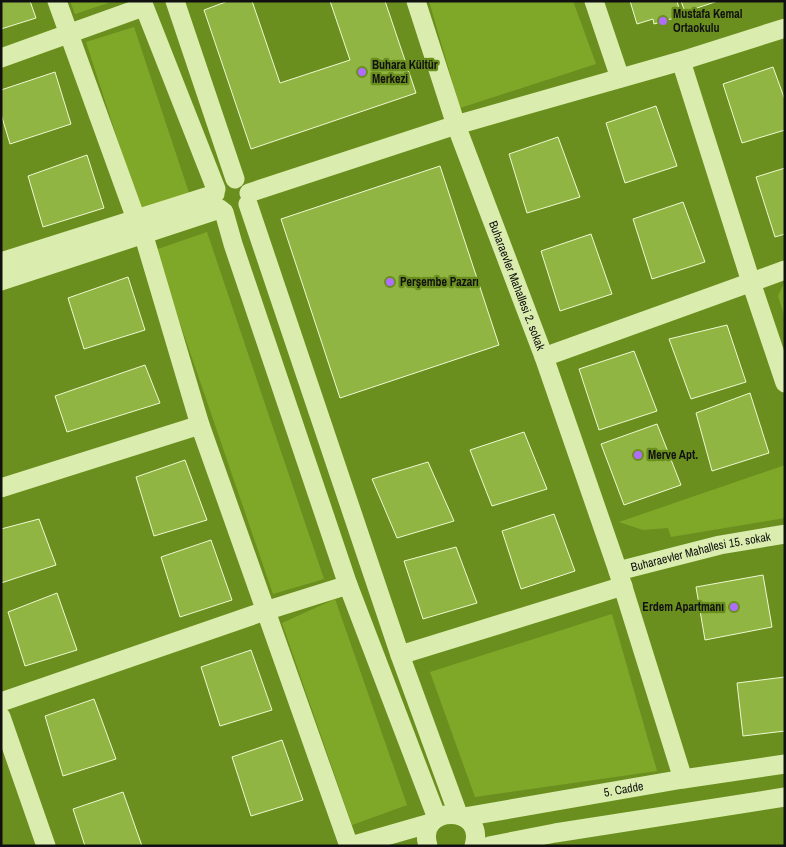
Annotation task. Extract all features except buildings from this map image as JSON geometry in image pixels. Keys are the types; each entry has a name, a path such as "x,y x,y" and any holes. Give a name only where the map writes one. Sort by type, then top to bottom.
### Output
{"street":[{"path":"57,1 140,226 200,425 350,846 434,820"},
{"path":"175,1 235,179"},
{"name":"Buharaevler Mahallesi 2. sokak","path":"416,1 456,125 544,356 620,579 683,778"},
{"path":"594,1 620,78"},
{"path":"1,58 69,34 143,4 219,201 348,585 434,820 426,835 428,846"},
{"path":"219,201 235,214 240,212 249,199 456,125 680,61 785,28"},
{"path":"680,61 785,383"},
{"path":"219,201 224,181 235,179 244,184 400,655 461,816 473,828 475,835 474,846"},
{"path":"1,262 140,226 219,201"},
{"path":"1,281 140,226"},
{"path":"544,356 785,270"},
{"path":"1,488 200,425"},
{"name":"Buharaevler Mahallesi 15. sokak","path":"400,655 720,546 785,534"},
{"path":"1,702 265,611 348,585"},
{"path":"1,717 46,846"},
{"name":"5. Cadde","path":"434,820 443,814 461,816 683,778 785,764"},
{"path":"489,846 556,839 785,797"}],"green space":[{"path":"70,1 114,1 75,14"},
{"path":"429,1 573,1 596,64 460,108"},
{"path":"134,27 189,193 140,209 86,42"},
{"path":"207,232 324,579 273,594 155,250"},
{"path":"785,281 785,318 778,296"},
{"path":"785,465 785,518 671,537 668,528 643,530 619,522"},
{"path":"335,599 407,805 352,825 282,623"},
{"path":"612,614 657,771 475,797 430,672"}],"place":[{"name":"Mustafa Kemal Ortaokulu","path":"663,21"},
{"name":"Buhara Kültür Merkezi","path":"362,72"},
{"name":"Perşembe Pazarı","path":"390,282"},
{"name":"Merve Apt.","path":"638,455"},
{"name":"Erdem Apartmanı","path":"734,607"}]}
